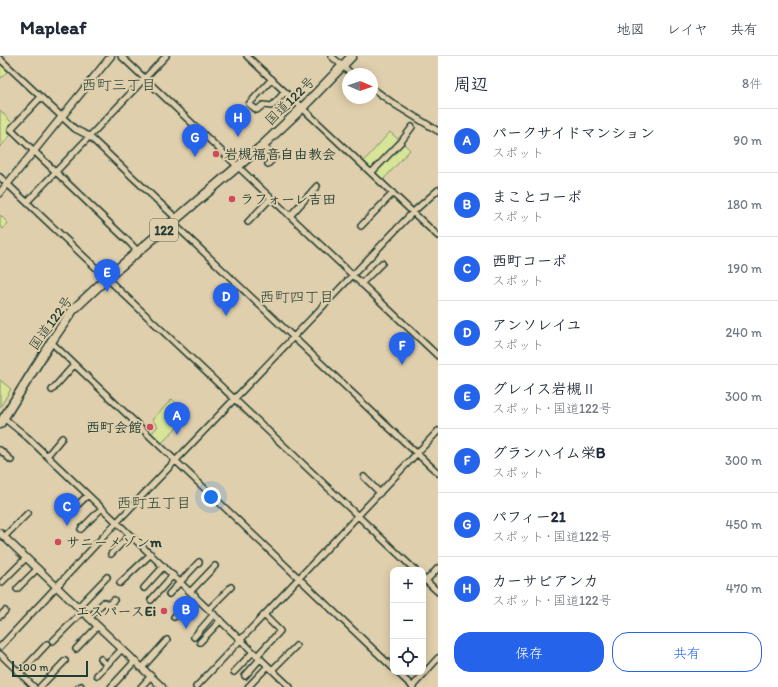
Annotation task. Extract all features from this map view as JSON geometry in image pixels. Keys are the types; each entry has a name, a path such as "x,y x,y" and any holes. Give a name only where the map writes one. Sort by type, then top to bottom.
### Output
{"highway":[{"name":"国道122号","path":"2,421 51,342 73,310 107,278 263,145 302,108 352,56"}],"street":[{"path":"0,193 111,56"},
{"path":"121,56 438,356"},
{"path":"27,202 166,56"},
{"path":"248,56 438,236"},
{"path":"331,56 342,67"},
{"path":"0,59 61,117 75,129 89,136 294,337 438,473"},
{"path":"272,79 249,104 257,110 263,105 272,106 285,92"},
{"path":"378,92 438,131"},
{"path":"41,97 11,129 33,152 138,252"},
{"path":"371,173 412,127"},
{"path":"263,145 275,157 268,164"},
{"path":"0,177 412,567"},
{"path":"290,216 317,186"},
{"path":"0,647 117,522 412,213 438,190"},
{"path":"361,226 392,193"},
{"path":"248,222 270,198"},
{"path":"362,284 382,263"},
{"path":"51,342 390,665"},
{"path":"52,390 74,365"},
{"path":"2,421 27,437 193,593 290,687"},
{"path":"196,687 438,431"},
{"path":"47,456 62,438"},
{"path":"0,450 11,460"},
{"path":"364,477 380,493"},
{"path":"71,512 88,495"},
{"path":"81,529 102,508"},
{"path":"28,513 2,535 162,687"},
{"path":"111,554 130,534"},
{"path":"120,583 150,554"},
{"path":"2,582 26,558"},
{"path":"169,594 199,562"},
{"path":"144,588 164,566"},
{"path":"174,617 215,566"},
{"path":"426,577 438,568"},
{"path":"16,589 37,569"},
{"path":"151,600 173,575"},
{"path":"53,640 107,577"},
{"path":"426,581 438,592"},
{"path":"209,609 231,587"},
{"path":"89,618 104,602 108,605 114,600"},
{"path":"0,616 5,611"},
{"path":"194,636 214,614"},
{"path":"245,676 257,656 280,631 264,615"},
{"path":"200,642 221,620"},
{"path":"76,648 98,626"},
{"path":"142,668 167,640"},
{"path":"20,673 47,644"},
{"path":"248,687 296,646"},
{"path":"97,675 122,649"},
{"path":"0,654 34,687"},
{"path":"234,672 257,656"},
{"path":"400,675 412,687 438,658"},
{"path":"100,659 107,664"},
{"path":"40,687 65,661"},
{"path":"111,687 135,661"},
{"path":"141,687 151,676"}],"green space":[{"path":"0,63 9,70 0,79"},
{"path":"0,110 13,124 7,131 11,135 0,147"},
{"path":"390,132 399,140 371,170 363,162"},
{"path":"403,143 410,150 383,180 375,173"},
{"path":"0,215 8,223 3,229 0,226"},
{"path":"0,380 11,389 0,407"},
{"path":"172,399 188,415 161,444 151,434 158,426 152,420"}],"place":[{"name":"カーサビアンカ","path":"238,137"},
{"name":"岩槻福音自由教会","path":"216,154"},
{"name":"パフィー21","path":"195,157"},
{"name":"ラフォーレ吉田","path":"232,199"},
{"name":"グレイス岩槻Ⅱ","path":"107,292"},
{"name":"アンソレイユ","path":"226,316"},
{"name":"グランハイム栄B","path":"402,365"},
{"name":"西町会館","path":"150,427"},
{"name":"パークサイドマンション","path":"177,435"},
{"name":"西町コーポ","path":"67,526"},
{"name":"サニーメゾンm","path":"58,542"},
{"name":"エスパースEi","path":"164,611"},
{"name":"まことコーポ","path":"186,629"}],"district":[{"name":"西町三丁目","path":"119,85"},
{"name":"西町四丁目","path":"297,297"},
{"name":"西町五丁目","path":"154,503"}]}
